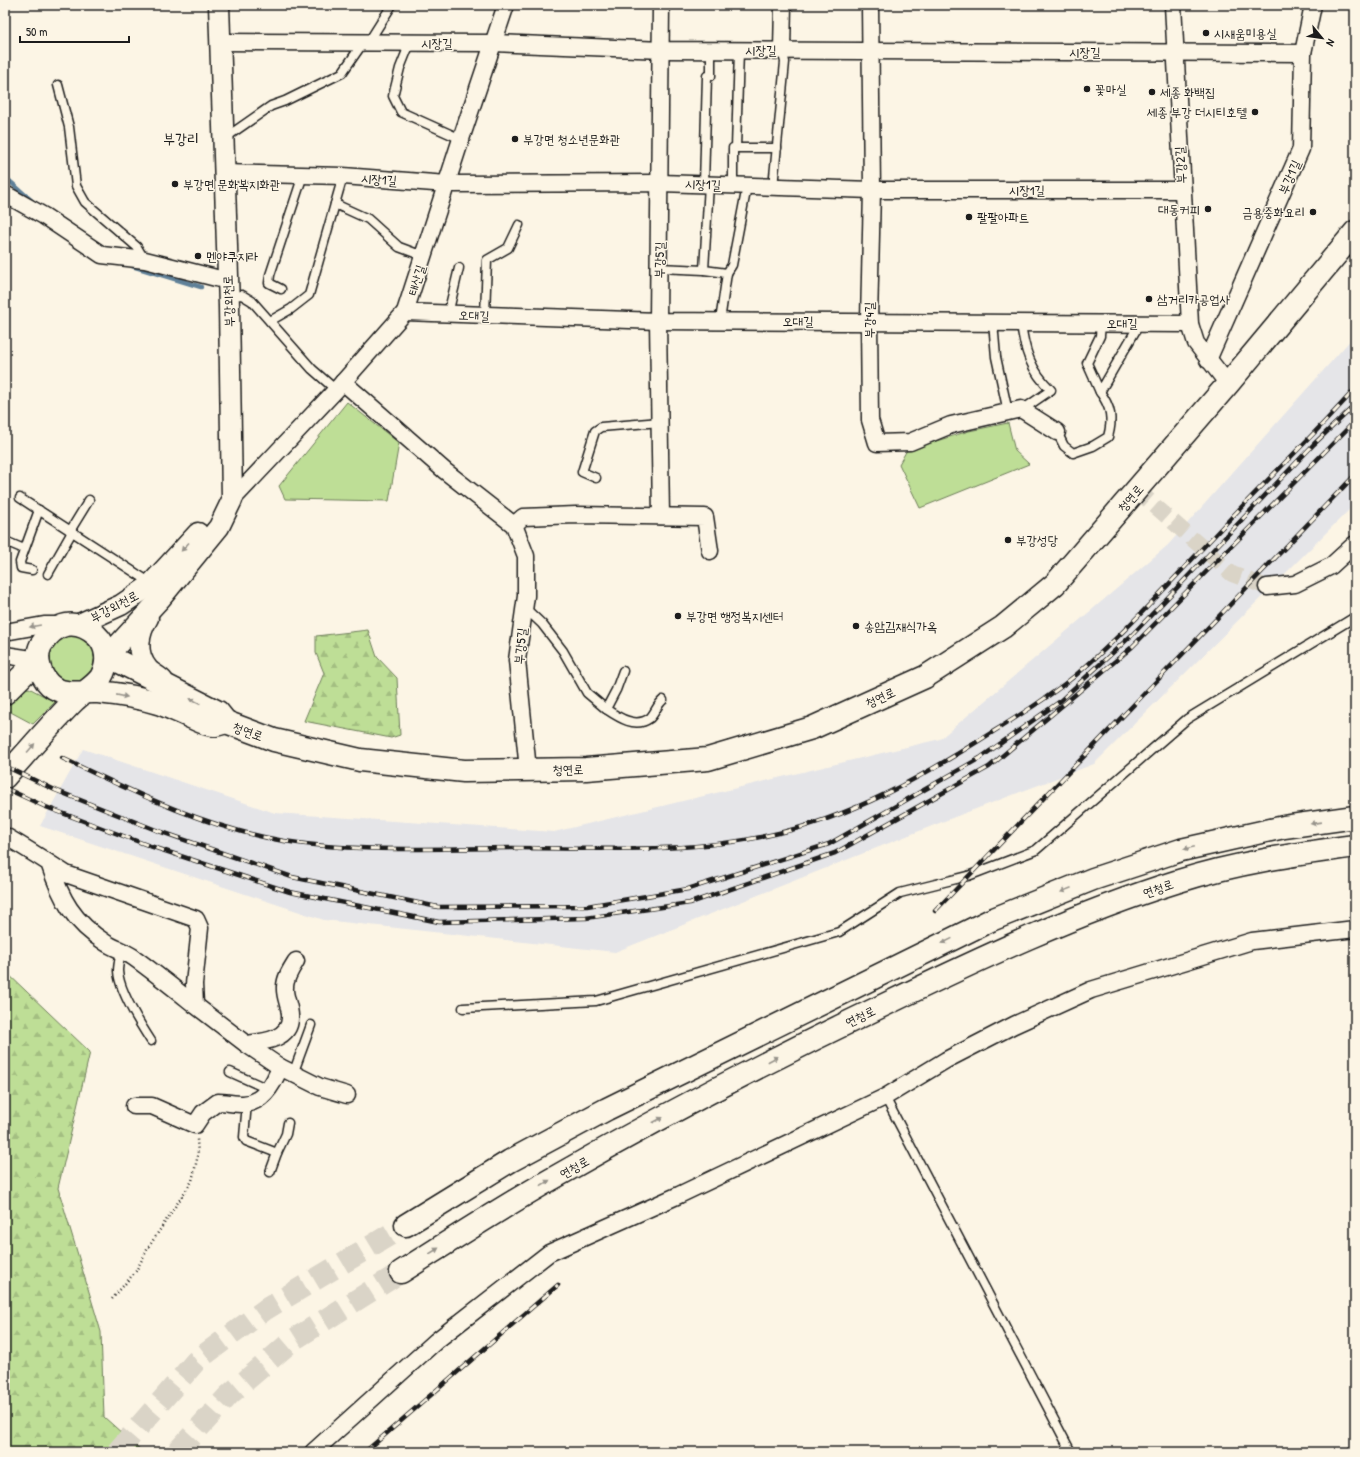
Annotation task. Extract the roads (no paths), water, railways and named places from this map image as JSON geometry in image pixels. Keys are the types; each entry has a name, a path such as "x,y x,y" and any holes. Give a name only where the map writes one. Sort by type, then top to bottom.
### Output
{"main road":[{"name":"청연로","path":"226,722 274,740 360,760 464,770 586,770 708,759 812,728 925,677 1003,627 1056,584 1228,384 1355,232"},
{"path":"5,777 84,691 93,686 100,678 105,668 106,655 104,646 98,636 89,629 72,625 54,630 46,638 40,648 38,660 40,671 46,680 54,687 63,692 74,693 84,691 107,693 158,703 213,726 226,722 218,712 106,655"},
{"path":"5,693 38,660"},
{"path":"406,1225 510,1161 607,1109 991,920 1093,879 1181,850 1284,827 1355,817"},
{"name":"연청로","path":"401,1272 547,1182 623,1139 798,1046 997,950 1100,908 1181,880 1283,856 1355,846"}],"street":[{"name":"부강외천로","path":"106,655 114,649 156,591 219,527 232,500 228,289 219,5"},
{"name":"태산길","path":"232,500 340,386 405,312 506,5"},
{"name":"부강5길","path":"661,5 662,50 658,321 661,516"},
{"path":"782,50 783,5"},
{"name":"부강4길","path":"870,5 872,190 869,321 870,420 877,443 910,442 951,425 1015,411"},
{"name":"부강2길","path":"1173,5 1190,324 1196,343 1228,384"},
{"name":"부강1길","path":"1208,360 1301,149 1302,53 1312,5"},
{"name":"시장길","path":"220,42 494,43 662,50 1302,53"},
{"name":"시장1길","path":"224,173 342,176 447,184 660,183 872,190 1182,190"},
{"path":"5,194 44,216 102,255 137,259 228,289"},
{"name":"오대길","path":"405,312 658,321 1190,324"},
{"path":"340,386 514,525 524,517 576,515 705,517 710,551"},
{"path":"1015,411 1057,432"},
{"name":"부강5길","path":"514,525 526,556 524,607 517,660 528,770"},
{"path":"1267,586 1295,584 1331,566 1355,544"},
{"name":"부강외천로","path":"72,625 156,591"},
{"path":"156,591 143,626 139,642 139,651 148,670 162,680 168,687"},
{"path":"5,632 44,624 72,625"},
{"path":"5,655 38,660"},
{"path":"5,836 66,874 196,919 200,928 194,984 195,1006"},
{"path":"49,863 58,891 78,921 106,943 142,963 195,1006 246,1044 287,1070 320,1087 347,1095"},
{"path":"313,1452 436,1341 549,1253 679,1195 885,1097 946,1060 1014,1025 1091,990 1252,941 1355,929"},
{"path":"246,1044 268,1042 284,1033 291,1019 285,987 289,972 296,961"},
{"path":"134,1106 152,1106 195,1125 203,1113 218,1102 247,1103 256,1101 275,1080 287,1070"}],"lane":[{"path":"223,140 271,106 285,101 342,73 366,43 392,5"},
{"path":"410,43 400,68 393,96 402,112 461,139"},
{"path":"704,270 708,76 711,76 712,50"},
{"path":"720,321 727,273 732,265 740,185 733,148 736,148 739,50"},
{"path":"773,187 786,62 782,50"},
{"path":"58,85 69,127 76,186 85,202 137,247 137,259"},
{"path":"736,148 777,148"},
{"path":"282,290 269,283 270,275 303,175"},
{"path":"270,322 292,309 309,296 342,176"},
{"path":"335,204 368,219 399,247 423,256"},
{"path":"485,315 487,260 508,248 519,225"},
{"path":"448,314 459,268"},
{"path":"659,268 704,270 727,273"},
{"path":"228,289 247,298 312,369 340,386"},
{"path":"993,322 996,357 1015,411 1051,390 1039,378 1030,363 1023,343 1021,322"},
{"path":"1057,432 1064,446 1072,453 1093,446 1108,437 1112,413 1100,392 1088,363 1100,336 1101,323"},
{"path":"1100,392 1140,323"},
{"path":"596,478 582,472 595,431 601,427 660,422"},
{"path":"20,498 156,591"},
{"path":"48,574 89,500"},
{"path":"32,570 21,568 20,562 39,510"},
{"path":"5,541 24,549"},
{"path":"524,607 542,624 563,651 587,693 623,721 640,721 650,718 658,704 663,700"},
{"path":"463,1008 596,1001 839,932 900,893 968,876 1036,850 1187,719 1355,617"},
{"path":"606,709 623,672"},
{"path":"121,950 118,972 125,995 137,1019 151,1041"},
{"path":"287,1070 311,1025"},
{"path":"230,1072 268,1089"},
{"path":"885,1097 1071,1452"},
{"path":"247,1103 244,1137 246,1141 277,1153"},
{"path":"270,1172 286,1134 288,1123"}],"waterway":[{"path":"5,177 32,201"},
{"path":"132,266 201,287"}],"tunnel":[{"path":"1137,490 1232,574 1267,587"},
{"path":"117,1452 196,1361 266,1309 406,1225"},
{"path":"177,1452 229,1395 293,1340 401,1272"}],"railway":[{"path":"62,758 143,796 198,818 255,835 312,845 398,849 642,849 706,845 738,841 800,828 857,807 912,780 1013,719 1066,683 1097,657 1137,618 1355,389"},
{"path":"5,766 55,790 156,830 292,877 438,907 587,906 688,889 829,844 980,758 1059,702 1133,634 1314,444 1355,405"},
{"path":"5,788 46,807 150,846 290,892 439,922 586,918 690,903 835,853 989,767 1132,647 1355,421"},
{"path":"935,911 1355,475"},
{"path":"365,1452 558,1285"}],"place":[{"name":"시새움미용실","path":"1206,33"},
{"name":"꽃마실","path":"1087,89"},
{"name":"세종 화백집","path":"1152,92"},
{"name":"세종 부강 더시티호텔","path":"1255,112"},
{"name":"부강면 청소년문화관","path":"515,139"},
{"name":"부강면 문화복지화관","path":"175,184"},
{"name":"대동커피","path":"1208,209"},
{"name":"금용중화요리","path":"1313,212"},
{"name":"팔팔아파트","path":"969,217"},
{"name":"멘야쿠지라","path":"198,256"},
{"name":"삼거리카공업사","path":"1149,299"},
{"name":"부강성당","path":"1008,540"},
{"name":"부강면 행정복지센터","path":"678,616"},
{"name":"송암김재식가옥","path":"856,626"}],"district":[{"name":"부강리","path":"181,138"}]}
